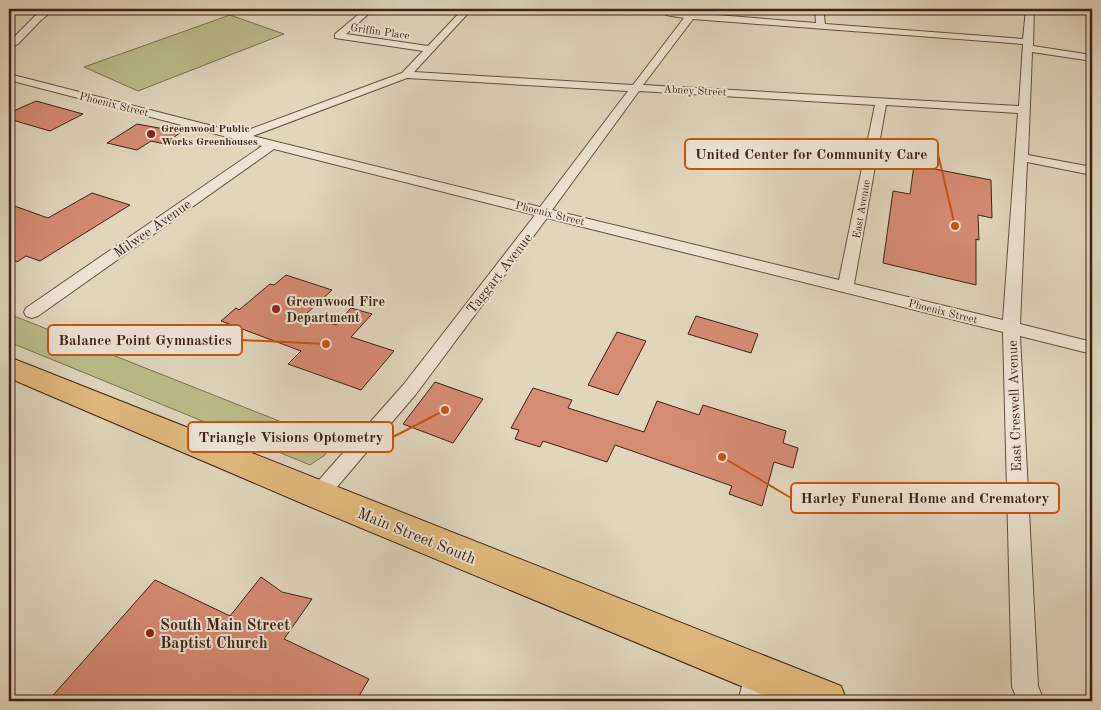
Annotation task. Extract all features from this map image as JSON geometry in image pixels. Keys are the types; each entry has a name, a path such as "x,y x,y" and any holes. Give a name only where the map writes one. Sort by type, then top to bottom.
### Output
{"main road":[{"name":"Main Street South","path":"9,367 318,495 754,687 826,701"}],"street":[{"path":"9,46 20,37 35,18 51,9"},
{"name":"Griffin Place","path":"370,9 338,36 431,49"},
{"path":"243,136 406,75 468,9"},
{"path":"666,9 669,13 690,16 1028,45 1092,58"},
{"path":"819,9 821,26"},
{"name":"East Creswell Avenue","path":"1030,9 1011,328 1024,687 1031,701"},
{"name":"Taggart Avenue","path":"318,495 410,389 638,88 690,16"},
{"name":"Abney Street","path":"406,75 1025,110"},
{"name":"Phoenix Street","path":"9,77 1092,348"},
{"name":"East Avenue","path":"846,286 881,101"},
{"name":"Milwee Avenue","path":"32,312 273,144"},
{"path":"1021,156 1092,171"}],"green space":[{"path":"230,15 284,34 138,91 84,67"},
{"path":"9,314 322,438 329,447 325,455 310,465 9,342"}],"building":[{"path":"36,101 83,114 50,131 9,119 9,113"},
{"name":"Greenwood Public Works Greenhouses","path":"137,124 181,132 165,144 151,141 137,150 107,143"},
{"path":"914,165 991,180 992,218 978,215 979,240 976,239 976,285 883,263 893,191 910,194"},
{"path":"92,193 130,205 40,261 26,256 17,262 9,258 9,204 48,218"},
{"path":"286,275 332,290 305,315 336,325 351,308 372,314 351,337 394,351 361,390 288,364 301,351 221,321 236,308 239,310 270,284 274,285"},
{"path":"696,316 758,334 751,353 688,334"},
{"path":"617,332 646,341 618,395 588,385"},
{"path":"435,382 483,399 453,443 403,424"},
{"path":"533,388 572,400 568,408 644,432 657,401 699,415 703,405 786,431 783,443 798,448 793,468 774,462 762,506 729,494 732,486 615,445 607,462 543,441 540,447 515,439 519,430 511,428"},
{"name":"South Main Street Baptist Church","path":"261,577 282,592 312,599 284,639 369,679 356,701 48,701 155,580 230,616"}],"place":[{"name":"Greenwood Public Works Greenhouses","path":"151,134"},
{"name":"United Center for Community Care","path":"955,226"},
{"name":"Greenwood Fire Department","path":"276,309"},
{"name":"Balance Point Gymnastics","path":"326,344"},
{"name":"Triangle Visions Optometry","path":"445,410"},
{"name":"Harley Funeral Home and Crematory","path":"722,457"},
{"name":"South Main Street Baptist Church","path":"150,633"}]}
